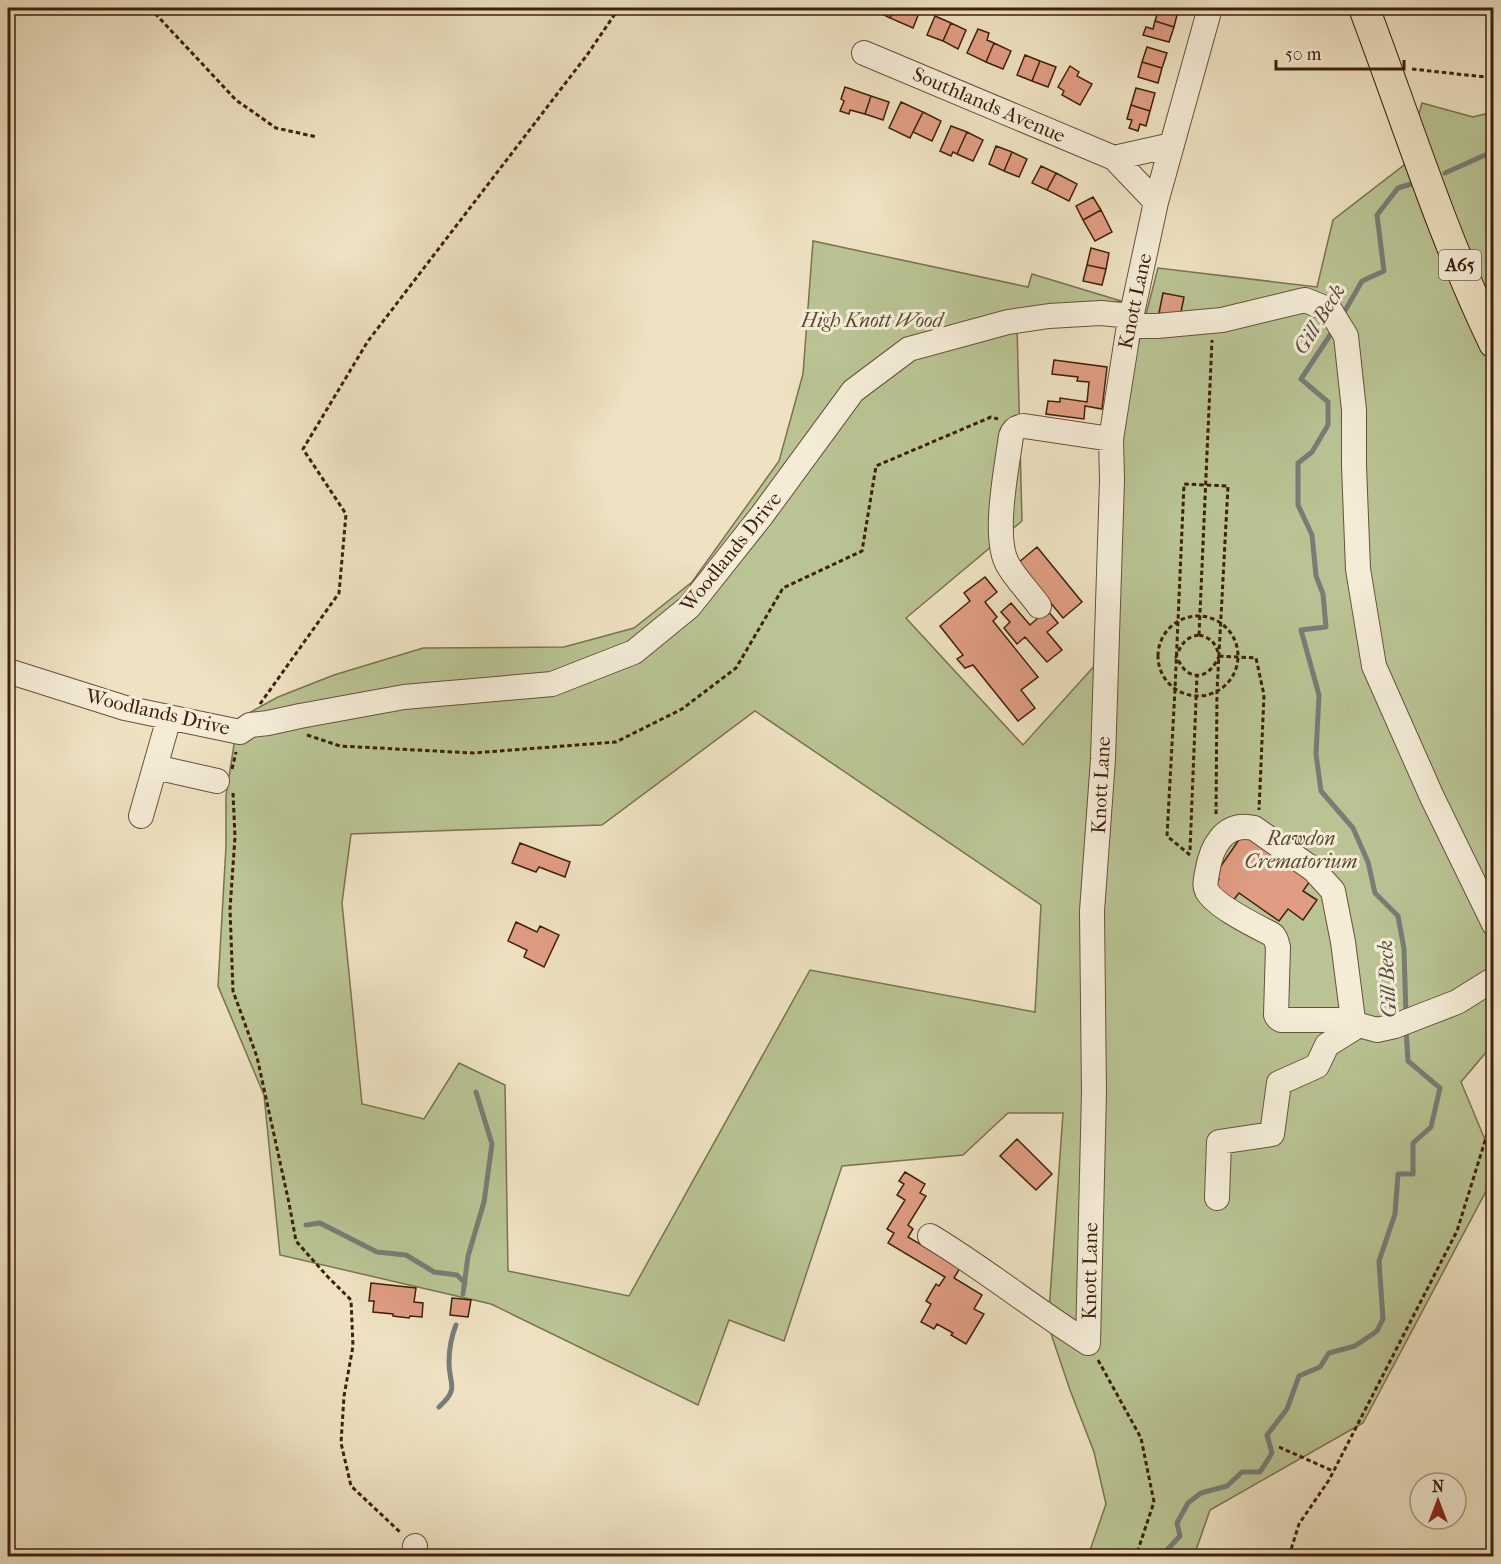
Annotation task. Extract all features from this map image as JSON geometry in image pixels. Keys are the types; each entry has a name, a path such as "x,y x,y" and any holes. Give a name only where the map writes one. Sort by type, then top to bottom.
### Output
{"main road":[{"name":"A65","path":"1364,8 1429,187 1494,343"}],"street":[{"name":"Knott Lane","path":"1088,1343 1094,1092 1092,911 1103,759 1112,480 1111,439 1130,321 1156,202 1210,8"},
{"name":"Southlands Avenue","path":"864,53 1114,158 1156,202"},
{"path":"1114,158 1172,145"},
{"name":"Woodlands Drive","path":"8,671 125,708 240,732 250,724 268,723 404,697 552,684 634,652 689,607 762,515 853,391 909,349 1008,322 1049,316 1101,314 1157,326 1222,320 1305,300 1330,310 1346,336 1354,410 1358,569 1374,666 1432,797 1494,924"},
{"path":"1039,606 1006,563 1001,543 1000,519 1013,430 1024,426 1111,439"},
{"path":"141,816 168,717"},
{"path":"155,768 227,783"},
{"path":"1356,1023 1333,891 1314,870 1258,831 1245,826 1234,828 1223,835 1215,845 1209,862 1205,888 1231,912 1273,936 1276,940 1278,947 1276,1015 1281,1020 1356,1023 1377,1030 1395,1026 1457,1002 1494,978"},
{"path":"1217,1198 1219,1142 1272,1134 1280,1083 1317,1066 1327,1045 1356,1023"},
{"path":"930,1236 987,1272 1022,1299 1088,1343"}],"path":[{"path":"150,8 236,100 276,128 316,137"},
{"path":"260,704 339,593 346,514 303,449 368,341 587,55 619,8"},
{"path":"1405,68 1494,78"},
{"path":"1199,635 1213,321"},
{"path":"1197,675 1190,855 1167,836 1184,484 1228,486 1217,691 1215,845"},
{"path":"1201,615 1215,618 1234,636 1239,662 1235,674 1227,685 1217,691 1196,696 1175,689 1166,680 1159,667 1158,654 1161,640 1167,629 1178,621 1190,616 1201,615"},
{"path":"1199,635 1215,644 1219,656 1214,668 1197,675 1185,669 1176,657 1186,639 1199,635"},
{"path":"1219,656 1256,658 1264,695 1258,831"},
{"path":"240,732 227,783 235,837 230,909 232,991 257,1057 296,1240 351,1300 353,1346 345,1396 341,1443 351,1486 414,1551"},
{"path":"1289,1557 1299,1524 1333,1471 1457,1231 1494,1112"},
{"name":"Knott Lane","path":"1088,1343 1141,1438 1154,1502 1136,1557"},
{"path":"1279,1448 1333,1471"}],"green space":[{"path":"1422,103 1473,117 1493,112 1494,1043 1461,1082 1493,1159 1493,1178 1363,1423 1210,1510 1194,1556 1088,1556 1106,1504 1094,1452 1048,1325 1063,1113 1008,1113 963,1155 842,1166 784,1341 729,1320 698,1405 491,1304 280,1255 264,1095 218,986 226,846 226,796 238,719 278,697 334,675 423,648 564,647 634,628 692,582 779,461 803,374 813,241 1028,287 1032,274 1121,301 1017,326 1022,521 906,618 1023,745 1116,642 1124,417 1137,349 1158,268 1317,287 1333,220 1404,165","holes":["755,711 1041,905 1035,1012 810,970 629,1296 508,1271 505,1085 459,1063 424,1119 362,1104 342,903 351,834 602,825"]}],"building":[{"path":"875,8 895,8 890,18 874,10"},
{"path":"895,8 921,8 913,28 890,18"},
{"path":"1092,8 1109,8 1107,13"},
{"path":"1159,8 1178,11 1174,27 1155,21"},
{"path":"935,16 951,23 943,41 927,35"},
{"path":"1155,21 1174,27 1169,42 1143,35 1146,27 1153,29"},
{"path":"951,23 966,30 958,49 943,41"},
{"path":"978,29 989,33 987,40 994,43 986,62 967,53"},
{"path":"994,43 1011,51 1003,69 986,62"},
{"path":"1147,47 1167,53 1162,68 1142,62"},
{"path":"1025,55 1040,61 1032,81 1017,75"},
{"path":"1040,61 1056,67 1048,87 1032,81"},
{"path":"1142,62 1162,68 1158,83 1138,77"},
{"path":"1070,66 1079,72 1077,76 1092,84 1080,105 1062,95 1064,91 1058,87"},
{"path":"845,87 871,96 865,114 850,110 849,114 840,111 844,101 841,99"},
{"path":"1136,88 1155,93 1150,111 1131,105"},
{"path":"871,96 889,102 883,120 865,114"},
{"path":"901,102 923,112 910,138 889,128"},
{"path":"1131,105 1150,111 1146,126 1140,124 1138,131 1129,128 1132,120 1127,119"},
{"path":"923,112 941,121 932,141 913,132"},
{"path":"951,126 967,132 957,154 953,152 951,156 940,151"},
{"path":"967,132 983,140 973,161 957,154"},
{"path":"996,146 1012,152 1004,171 989,164"},
{"path":"1012,152 1027,159 1019,177 1004,171"},
{"path":"1041,166 1056,173 1047,190 1032,183"},
{"path":"1056,173 1077,184 1069,201 1047,190"},
{"path":"1093,197 1101,210 1083,220 1076,206"},
{"path":"1101,210 1112,232 1095,241 1083,220"},
{"path":"1091,248 1109,253 1106,269 1087,265"},
{"path":"1087,265 1106,269 1102,285 1083,281"},
{"path":"1163,293 1184,297 1180,317 1159,313"},
{"path":"1054,360 1107,367 1102,409 1085,406 1084,419 1046,414 1048,401 1060,402 1060,398 1087,402 1089,382 1077,381 1078,377 1052,374"},
{"path":"1037,547 1082,602 1063,618 1018,563"},
{"path":"985,577 997,592 985,602 997,617 993,621 1038,677 1021,690 1035,708 1018,721 973,665 965,668 957,659 963,655 940,626 970,601 964,593"},
{"path":"1011,603 1030,625 1047,610 1058,623 1047,632 1062,650 1047,662 1025,637 1017,644 1004,628 1010,622 1001,612"},
{"path":"1245,831 1312,878 1303,891 1317,900 1303,920 1288,909 1279,921 1239,893 1232,902 1213,889 1219,879 1214,876"},
{"path":"520,843 570,862 565,877 539,867 536,872 512,863"},
{"path":"516,922 537,932 540,926 559,935 544,967 524,957 527,950 508,941"},
{"path":"1017,1139 1052,1174 1036,1190 1000,1156"},
{"path":"905,1172 925,1184 920,1193 926,1196 908,1225 913,1229 908,1237 960,1268 954,1278 982,1295 974,1309 984,1314 966,1344 937,1324 934,1329 921,1322 931,1304 926,1301 936,1284 939,1286 945,1277 888,1243 894,1233 887,1229 905,1200 897,1195 904,1184 899,1181"},
{"path":"371,1283 416,1288 414,1302 423,1303 422,1317 410,1316 409,1318 373,1312 374,1301 369,1301"},
{"path":"452,1298 471,1300 468,1317 450,1315"}],"waterway":[{"name":"Gill Beck","path":"1445,173 1494,151"},
{"name":"Gill Beck","path":"1342,316 1362,281 1384,271 1377,215 1398,188 1411,184"},
{"name":"Gill Beck","path":"1334,329 1301,379 1328,402 1328,425 1312,452 1298,463 1298,505 1312,535 1316,576 1323,594 1326,627 1301,630 1319,695 1316,754 1321,791 1353,828 1368,862 1375,893 1398,916 1404,949 1406,1016"},
{"name":"Gill Beck","path":"1166,1556 1166,1551 1180,1536 1177,1523 1188,1503 1201,1493 1227,1486 1242,1472 1260,1472 1272,1453 1267,1435 1287,1409 1299,1376 1320,1367 1329,1353 1355,1346 1377,1331 1383,1319 1379,1261 1395,1214 1398,1174 1413,1174 1413,1143 1431,1127 1440,1088 1408,1061 1406,1029"},
{"path":"463,1294 468,1256 484,1202 492,1144 476,1092"},
{"path":"306,1225 320,1223 377,1252 406,1255 434,1272 457,1275 465,1283"},
{"path":"439,1407 451,1391 449,1353 456,1325"}],"park label":[{"name":"High Knott Wood","path":"872,320"},
{"name":"Rawdon Crematorium","path":"1301,850"}]}
